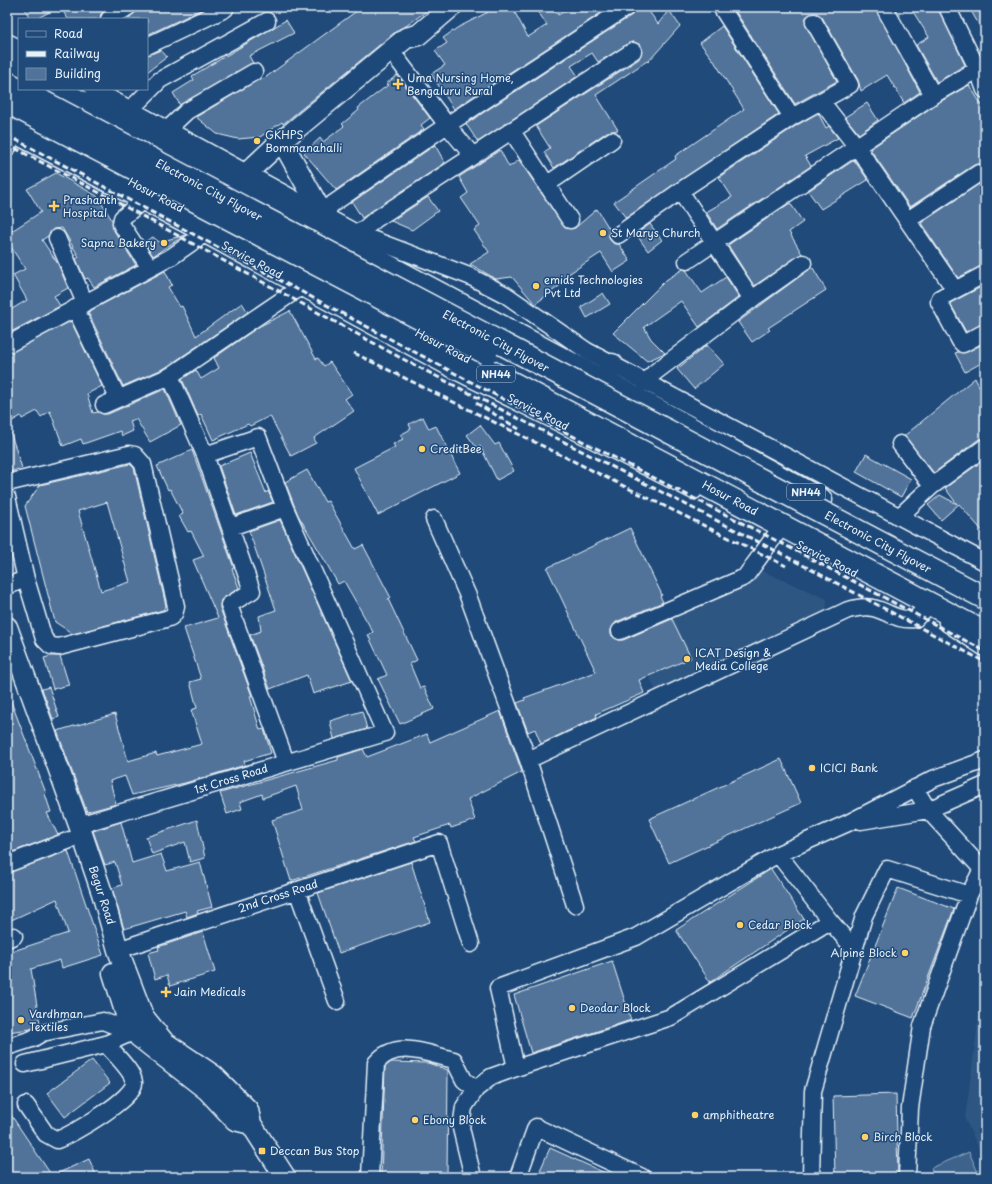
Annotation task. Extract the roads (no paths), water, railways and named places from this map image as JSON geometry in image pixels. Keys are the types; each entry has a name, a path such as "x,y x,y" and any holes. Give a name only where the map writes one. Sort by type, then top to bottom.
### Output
{"highway":[{"path":"7,62 18,68"},
{"name":"Electronic City Flyover","path":"7,83 18,89"},
{"name":"Electronic City Flyover","path":"20,90 985,598"},
{"name":"NH44","path":"58,90 608,372 985,589"},
{"name":"Electronic City Flyover","path":"7,101 985,614"},
{"name":"Hosur Road","path":"10,129 985,633"}],"main road":[{"path":"254,175 279,144 406,38 418,35 451,7"},
{"path":"254,175 288,152 416,46 418,35"},
{"path":"7,101 18,77"},
{"path":"10,129 30,90"},
{"path":"288,152 323,214"},
{"name":"Begur Road","path":"7,627 74,833 130,1024 152,1049 212,1094 235,1120 251,1124 285,1177"},
{"name":"Begur Road","path":"7,665 74,833 102,893 118,950 130,1024"}],"street":[{"path":"111,18 128,7"},
{"path":"323,214 331,205 447,125 628,7"},
{"path":"721,7 792,117"},
{"path":"884,7 933,95"},
{"path":"947,7 981,66 985,90"},
{"path":"148,46 225,9"},
{"path":"131,109 160,80 267,21"},
{"path":"618,235 680,191 792,117 850,85 814,22"},
{"path":"7,42 18,48"},
{"path":"358,234 376,219 633,51"},
{"path":"398,60 472,156"},
{"path":"687,261 933,95 981,66"},
{"path":"168,129 187,111 254,72"},
{"path":"97,90 254,175 358,234 469,276 506,295 587,351 608,372 645,383 985,562"},
{"path":"821,101 857,147 908,220 954,290"},
{"name":"Service Road","path":"10,129 448,367 925,609 985,648"},
{"path":"511,130 570,220"},
{"path":"546,185 612,140"},
{"path":"908,220 979,173"},
{"path":"680,191 752,299"},
{"path":"142,201 122,218 121,224 150,268"},
{"path":"7,345 171,257 204,234"},
{"path":"57,238 111,402 170,376 301,287"},
{"path":"645,383 654,373 802,263"},
{"path":"985,274 940,298 939,302 963,344 985,332"},
{"path":"170,376 205,455 252,591 229,605 286,762"},
{"path":"205,455 258,437 285,508 231,527"},
{"path":"900,444 932,486"},
{"path":"899,516 932,486 985,447"},
{"path":"7,483 129,454 140,458 143,464 176,606 175,613 172,617 166,619 59,647 51,646 44,639 26,579 7,497"},
{"name":"1st Cross Road","path":"7,864 74,833 286,762 385,733 285,508"},
{"path":"434,519 468,596 528,760 575,905"},
{"path":"620,631 745,577 777,533"},
{"path":"7,586 26,579"},
{"path":"528,760 848,610 863,607 874,608 904,620 915,619 925,609"},
{"path":"516,1068 498,988 636,937 778,854 848,823 933,779 985,760"},
{"path":"848,823 928,810 985,785"},
{"path":"907,1177 910,1108 922,1026 969,895 982,869 928,810 915,788"},
{"name":"2nd Cross Road","path":"118,950 439,843 470,944"},
{"path":"778,854 830,921 855,950"},
{"path":"810,1177 813,1091 864,916 887,869 969,895"},
{"path":"297,890 338,1001"},
{"path":"473,1177 461,1128 464,1107 476,1089 491,1077 671,1017 830,921"},
{"path":"7,1047 32,1039 42,1033 103,1021 130,1024"},
{"path":"25,1064 106,1044 130,1024"},
{"path":"26,1105 46,1134 57,1140 72,1135 122,1100 133,1089 135,1082 132,1076 106,1044"},
{"path":"370,1177 376,1063 382,1055 389,1051 404,1048 454,1060 464,1080 476,1089"},
{"path":"518,1177 536,1128 642,1177"}],"railway":[{"path":"7,135 582,441 783,544 985,651"},
{"path":"7,144 115,201 399,357 778,552 985,662"},
{"path":"354,353 786,566"},
{"path":"476,403 519,429"}],"place":[{"name":"Uma Nursing Home, Bengaluru Rural","path":"398,84"},
{"name":"GKHPS Bommanahalli","path":"257,141"},
{"name":"Prashanth Hospital","path":"54,206"},
{"name":"St Marys Church","path":"603,233"},
{"name":"Sapna Bakery","path":"164,243"},
{"name":"emids Technologies Pvt Ltd","path":"536,286"},
{"name":"CreditBee","path":"422,449"},
{"name":"ICAT Design & Media College","path":"687,659"},
{"name":"ICICI Bank","path":"812,768"},
{"name":"Cedar Block","path":"740,925"},
{"name":"Alpine Block","path":"905,953"},
{"name":"Jain Medicals","path":"166,992"},
{"name":"Deodar Block","path":"572,1008"},
{"name":"Vardhman Textiles","path":"21,1020"},
{"name":"amphitheatre","path":"695,1115"},
{"name":"Ebony Block","path":"415,1120"},
{"name":"Birch Block","path":"865,1137"},
{"name":"Deccan Bus Stop","path":"262,1151"}]}
